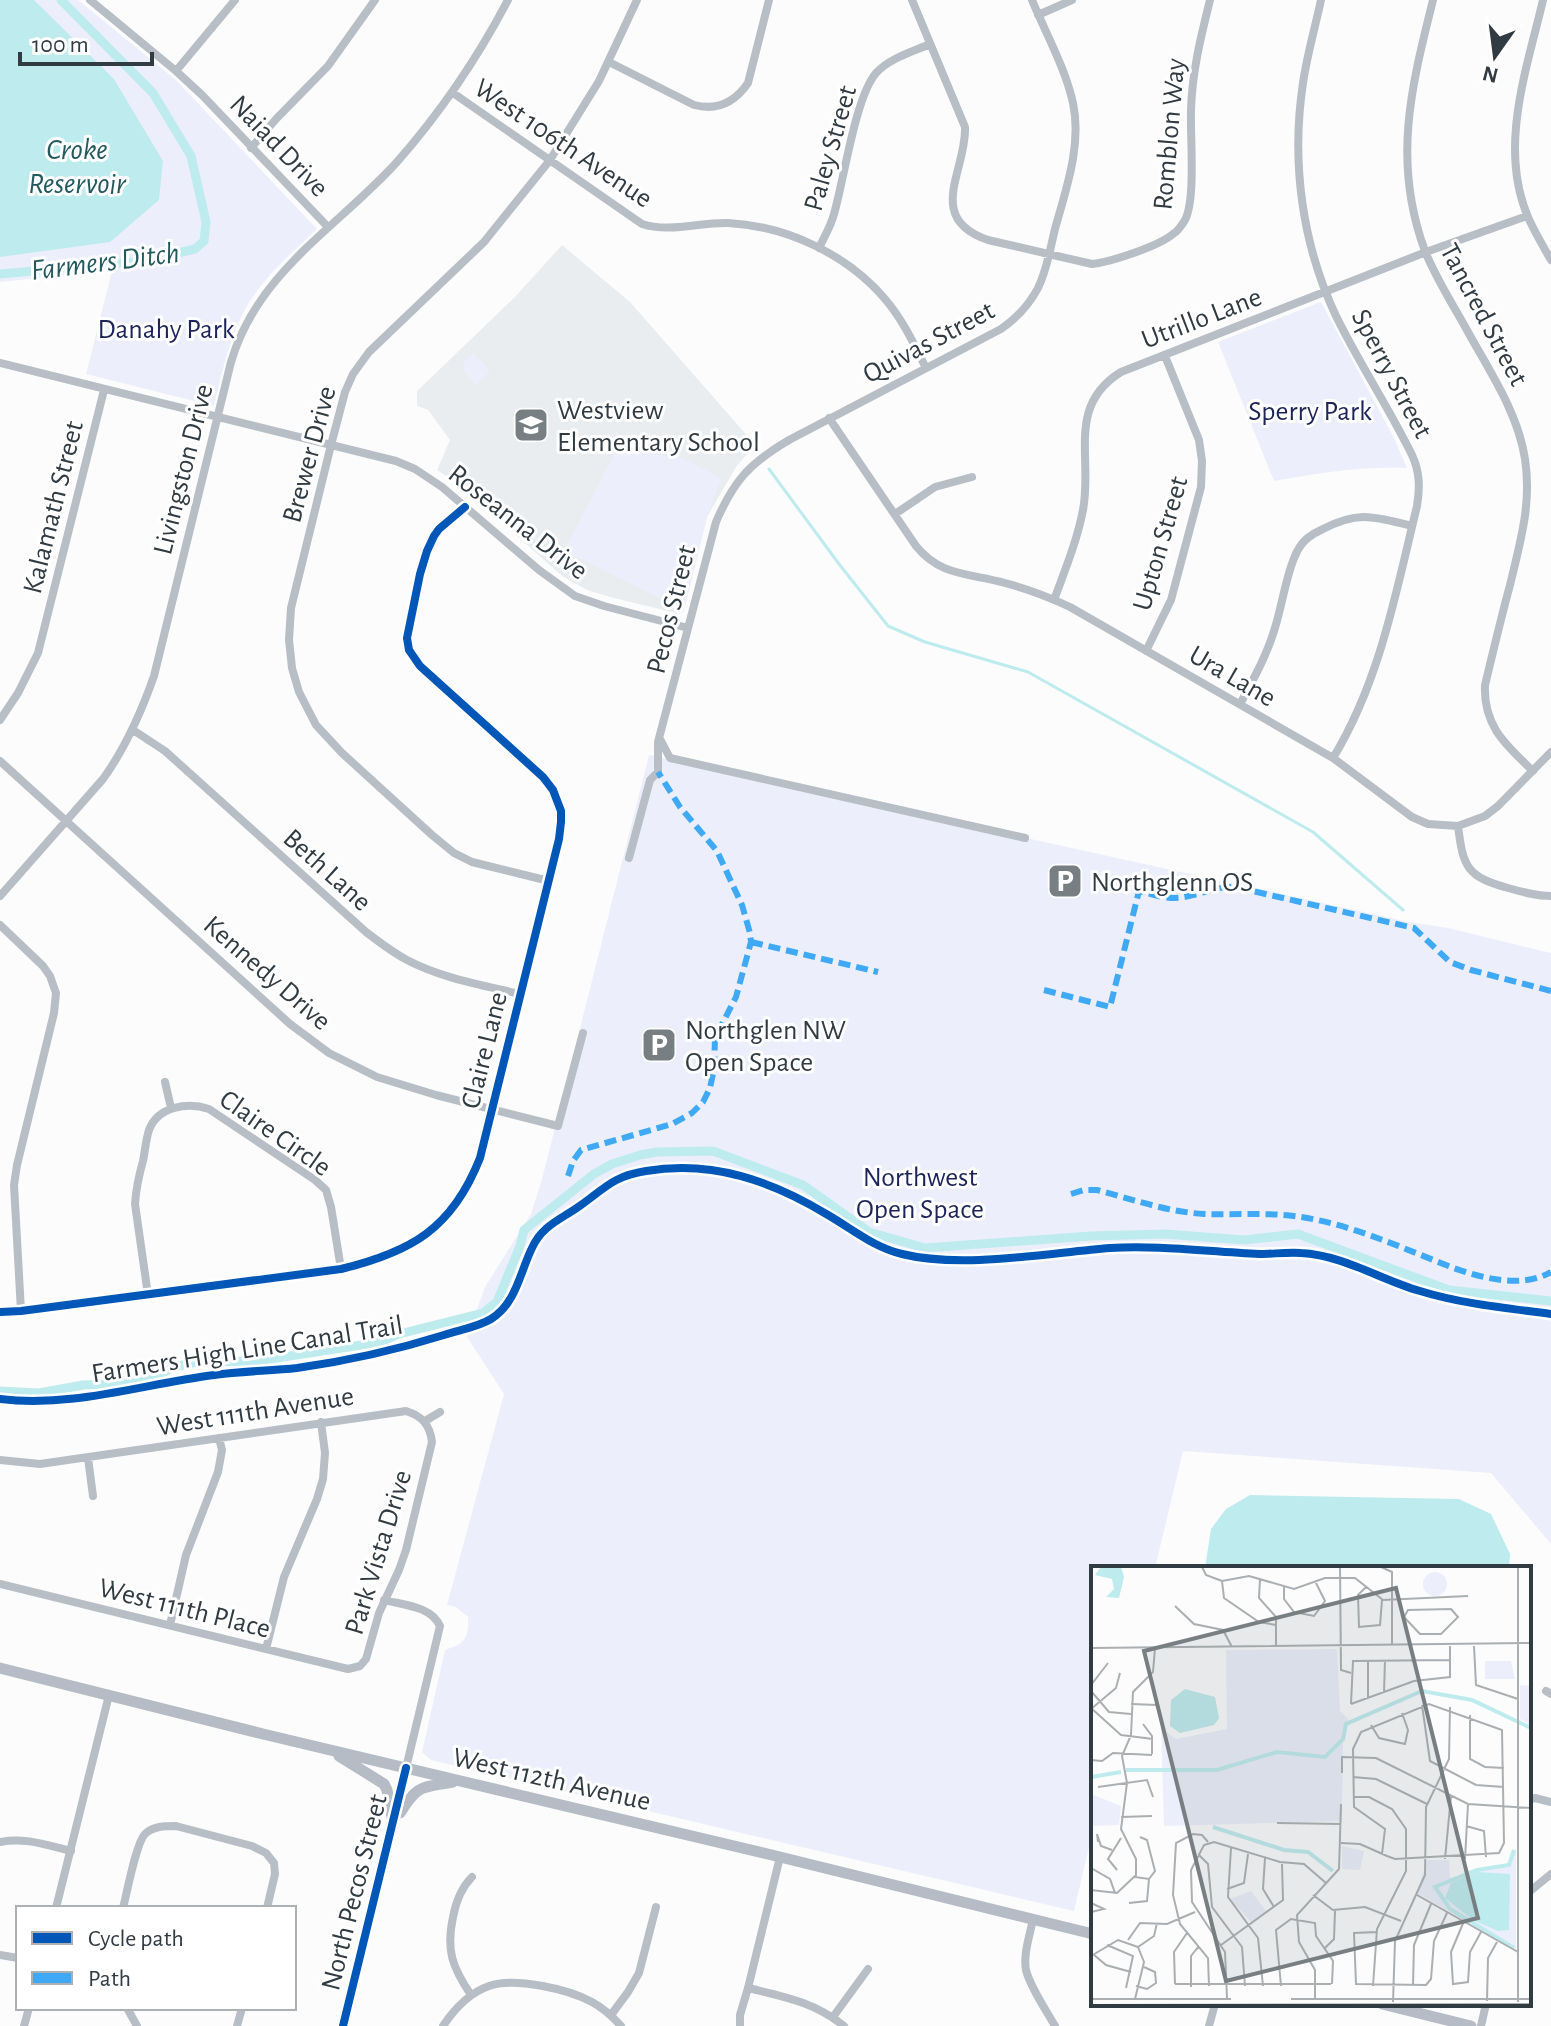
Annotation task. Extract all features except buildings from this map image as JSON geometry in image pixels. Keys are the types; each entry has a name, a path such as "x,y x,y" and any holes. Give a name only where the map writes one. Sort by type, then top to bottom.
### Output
{"main road":[{"name":"West 112th Avenue","path":"0,1668 1091,1934"},
{"path":"328,1750 384,1784 393,1824"},
{"name":"North Pecos Street","path":"343,2026 406,1768"},
{"path":"393,1824 412,1793 418,1789 459,1781"},
{"path":"1390,2006 1471,2026"}],"street":[{"name":"Naiad Drive","path":"90,0 176,71 214,107 328,227"},
{"path":"176,71 235,0"},
{"path":"251,148 328,66 375,0"},
{"name":"Livingston Drive","path":"0,896 113,765 133,730 154,676 235,349 252,312 281,273 397,162 453,93 508,0"},
{"name":"Brewer Drive","path":"549,881 472,862 454,853 342,753 316,725 299,692 292,668 289,618 349,382 364,358 484,242 550,160 609,62 637,0"},
{"path":"609,62 694,105 707,107 726,103 748,83 769,0"},
{"path":"912,0 930,44"},
{"name":"Quivas Street","path":"829,418 1001,329 1018,316 1037,289 1069,178 1076,133 1073,103 1063,70 1032,0"},
{"path":"1038,15 1072,0"},
{"name":"Romblon Way","path":"930,44 965,127 952,196 956,215 967,230 979,237 1049,255 1083,263 1104,263 1161,241 1175,233 1184,222 1190,200 1191,107 1196,63 1210,0"},
{"name":"Sperry Street","path":"1321,0 1303,82 1299,132 1302,203 1326,292 1348,339 1405,440 1416,465 1419,492 1374,673 1360,708 1333,758"},
{"name":"Tancred Street","path":"1433,0 1412,87 1406,149 1413,206 1426,252 1511,411 1524,447 1528,484 1525,520 1484,698 1492,725 1533,771"},
{"path":"1543,0 1516,123 1516,170 1527,216 1551,260"},
{"name":"Paley Street","path":"819,248 834,215 867,87 879,70 892,61 930,44"},
{"name":"West 106th Avenue","path":"453,93 642,224 665,228 737,224 774,230 842,261 886,300 926,368"},
{"name":"Utrillo Lane","path":"1054,600 1084,508 1085,433 1089,407 1098,391 1113,377 1426,252 1527,216"},
{"name":"Upton Street","path":"1146,651 1171,600 1202,477 1199,440 1165,356"},
{"name":"Roseanna Drive","path":"0,363 396,461 442,487 539,570 575,596 688,628"},
{"name":"Kalamath Street","path":"0,720 38,653 104,390"},
{"name":"Ura Lane","path":"829,418 916,546 932,563 951,571 1026,588 1054,600 1333,758 1412,817 1437,826 1458,826"},
{"name":"Pecos Street","path":"629,858 650,780 658,772 658,742 716,522 732,489 746,471 771,450 829,418"},
{"path":"895,514 935,487 972,477"},
{"name":"Claire Lane","path":"0,1312 341,1269 402,1250 438,1224 461,1195 474,1171 492,1109 561,822 561,811 553,790 543,777 420,666 409,650 407,632 427,551 439,529 465,507"},
{"path":"1240,704 1268,648 1295,557 1304,540 1355,516 1370,516 1412,526"},
{"name":"Beth Lane","path":"133,730 165,751 366,932 394,953 440,974 520,994"},
{"path":"660,739 670,758 1025,838"},
{"path":"1551,752 1498,806 1485,816 1458,826 1463,855 1479,878 1533,894 1551,896"},
{"name":"Kennedy Drive","path":"0,761 290,1024 329,1053 377,1077 558,1126 583,1033"},
{"path":"1543,761 1551,768"},
{"path":"0,925 47,971 56,993 14,1185 21,1311"},
{"path":"148,1295 135,1204 136,1190 150,1128 159,1116 171,1108 165,1082"},
{"name":"Claire Circle","path":"171,1108 197,1105 209,1109 326,1190 341,1269"},
{"name":"West 111th Avenue","path":"0,1460 33,1464 88,1458 406,1411 425,1421"},
{"path":"425,1421 440,1412"},
{"name":"Park Vista Drive","path":"360,1666 366,1659 384,1600 406,1550 432,1447 431,1433 425,1421"},
{"path":"266,1649 284,1577 323,1479 325,1453 321,1422"},
{"path":"170,1625 186,1555 218,1472 222,1450 219,1438"},
{"path":"88,1458 93,1496"},
{"name":"West 111th Place","path":"0,1584 348,1669 360,1666"},
{"path":"384,1600 429,1612 440,1626 406,1768"},
{"path":"57,1906 109,1695"},
{"path":"1531,1799 1551,1802"},
{"path":"124,1906 141,1839 151,1829 176,1826 252,1846 266,1853 274,1863 275,1874 267,1906"},
{"path":"0,1842 28,1840 71,1851"},
{"path":"740,2026 740,2015 780,1857"},
{"path":"1531,1890 1551,1874"},
{"path":"471,1995 454,1968 449,1935 461,1890 472,1877"},
{"path":"611,2015 639,1973 656,1907"},
{"path":"1033,1919 1026,1968 1055,2026"},
{"path":"833,2017 868,1969"},
{"path":"443,2026 471,1995 502,1982 529,1984 578,1995 611,2015 621,2026"},
{"path":"748,1988 806,2002 844,2026"},
{"path":"1209,2026 1214,2006"},
{"path":"1481,2026 1486,2006"}],"shaded area":[{"path":"562,245 630,302 758,448 749,452 736,467 707,517 684,610 680,614 587,590 562,576 460,485 437,470 450,440 428,410 417,406 417,391 515,297"}],"green space":[{"name":"Danahy Park","path":"0,0 78,0 176,80 317,229 274,271 251,299 236,328 214,406 86,374 112,271 0,282"},
{"name":"Sperry Park","path":"1321,302 1407,468 1357,469 1274,481 1218,342"},
{"path":"473,353 490,371 479,384 475,384 465,373 463,362"},
{"path":"617,449 682,458 721,478 707,517 684,610 564,551"},
{"name":"Northwest Open Space","path":"649,755 1551,953 1551,1544 1491,1473 1183,1451 1155,1566 1091,1566 1091,1839 1074,1911 431,1760 422,1752 445,1650 461,1642 468,1630 468,1617 456,1607 447,1605 504,1394 467,1337 485,1287 531,1214"}],"water":[{"name":"Croke Reservoir","path":"0,0 34,0 114,79 163,161 159,200 110,242 0,257"},
{"path":"1250,1495 1459,1499 1491,1514 1510,1554 1509,1566 1205,1566 1211,1529 1226,1509"}],"waterway":[{"name":"Farmers Ditch","path":"0,274 144,261 195,249 204,241 206,222 191,156 153,93 61,0"},
{"path":"769,469 888,626 925,642 1028,672 1313,832 1403,910"},
{"path":"0,1391 39,1393 83,1385 129,1383 196,1362 257,1361 381,1342 399,1334 483,1313 497,1302 524,1230 594,1174 612,1164 657,1152 713,1151 803,1185 869,1232 925,1248 1091,1236 1165,1234 1244,1240 1298,1234 1449,1290 1551,1301"}],"marked path":[{"path":"568,1176 581,1150 672,1124 692,1113 703,1102 714,1069 715,1038 736,997 751,942 742,905 717,851 680,807 658,772"},
{"path":"1044,990 1110,1007 1139,891 1178,898 1235,887 1414,928 1450,962 1551,991"},
{"path":"751,942 878,972"},
{"path":"1071,1194 1097,1190 1190,1213 1301,1217 1358,1231 1488,1278 1527,1280 1551,1272"}],"cycle path":[{"path":"0,1312 341,1269 388,1254 426,1234 442,1220 469,1182 480,1158 559,839 561,811 553,790 543,777 420,666 409,650 407,638 427,551 439,529 465,507"},
{"name":"Farmers High Line Canal Trail","path":"0,1399 81,1398 214,1375 316,1365 390,1350 474,1326 491,1319 506,1305 536,1240 547,1228 618,1179 635,1173 671,1168 718,1171 763,1183 807,1203 882,1247 926,1258 978,1260 1129,1247 1260,1254 1301,1253 1332,1258 1436,1295 1551,1314"},
{"path":"343,2026 406,1768"}],"place":[{"name":"Westview Elementary School","path":"531,425"},
{"name":"Northglenn OS","path":"1065,881"},
{"name":"Northglen NW Open Space","path":"659,1045"}]}
